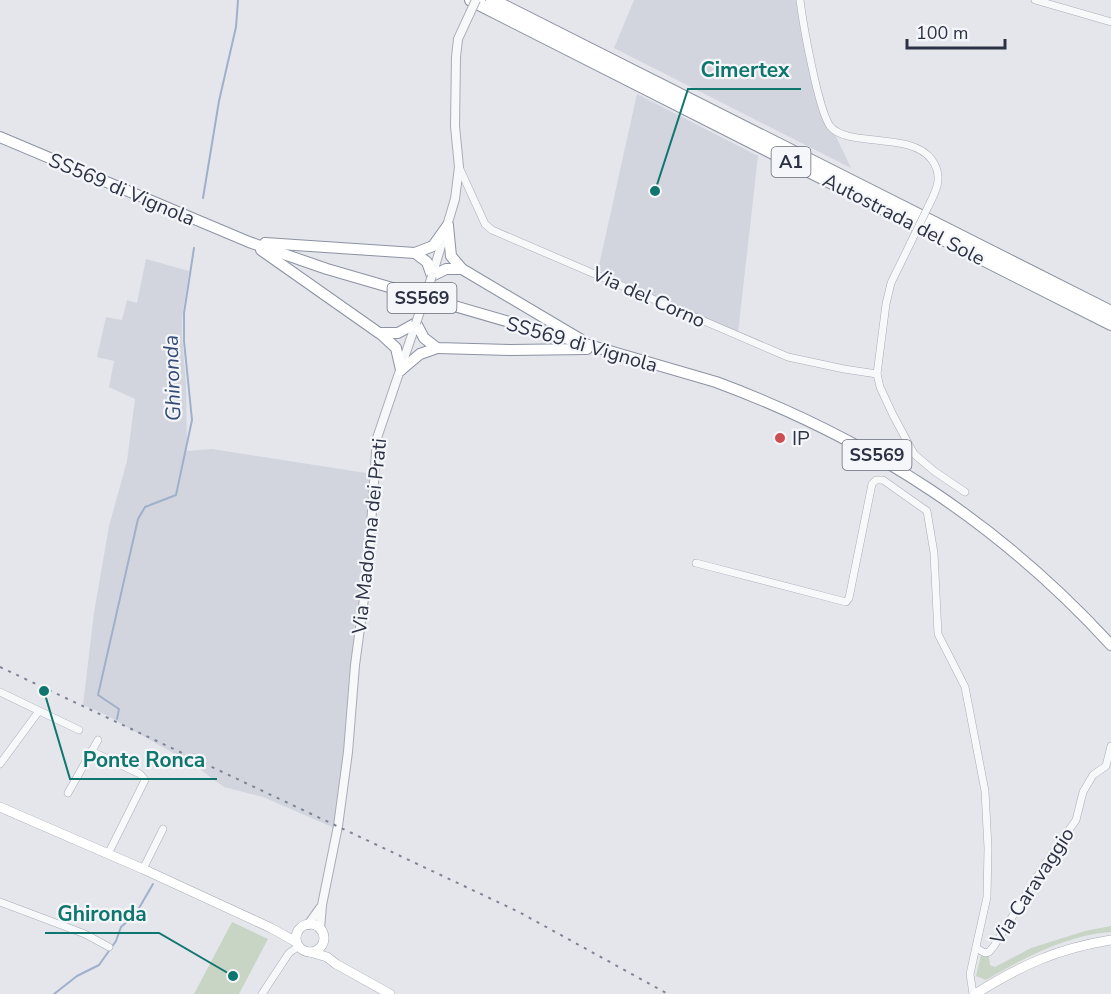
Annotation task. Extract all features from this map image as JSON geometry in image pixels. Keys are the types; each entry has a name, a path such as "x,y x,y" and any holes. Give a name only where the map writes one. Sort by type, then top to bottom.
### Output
{"highway":[{"name":"Autostrada del Sole","path":"492,0 1111,312"},
{"name":"Autostrada del Sole","path":"470,6 1111,324"},
{"name":"SS569 di Vignola","path":"0,137 249,242 327,269 716,382 757,397 820,425 915,478 990,532 1038,572 1111,645"},
{"name":"SS569","path":"448,225 451,256 462,269 596,348"},
{"path":"415,253 433,246 448,225"},
{"name":"SS569","path":"249,242 415,253 427,262 432,276 446,269 462,269"},
{"name":"SS569","path":"249,242 390,341 396,348 401,370 420,354 437,348 510,350 596,348"},
{"name":"SS569","path":"379,333 398,333 416,323 424,338 437,348"}],"main road":[{"path":"0,807 276,930 298,944 304,951 320,954 390,994"},
{"path":"276,930 313,925 320,929 323,942 320,948 310,952"},
{"path":"298,944 296,935 304,927"},
{"path":"974,994 1044,957 1064,950 1111,940"},
{"path":"323,942 336,964"}],"street":[{"name":"Via Madonna dei Prati","path":"320,929 348,752 368,569 377,438 432,276 455,199 459,167 455,126 456,57 458,39 470,6 476,0"},
{"path":"800,0 817,87 825,116 830,125 841,134 906,144 926,152 939,173 937,189 891,283 877,374 892,415 914,454 965,492"},
{"path":"1035,0 1111,22"},
{"name":"Via del Corno","path":"459,167 485,224 492,230 788,357 877,374"},
{"name":"Via Caravaggio","path":"696,563 846,602 849,598 872,484 876,480 883,480 927,511 934,553 938,634 965,687 985,791 988,848 987,897 970,974 974,994"},
{"path":"0,692 79,730"},
{"path":"0,764 39,711"},
{"path":"68,793 98,740"},
{"name":"Via Caravaggio","path":"976,948 985,953 994,946 1045,864 1076,820 1083,792 1093,774 1106,766 1111,746"},
{"path":"91,751 144,777 144,784 108,854"},
{"path":"143,869 164,829"},
{"path":"0,902 85,934 109,947"},
{"name":"Via Madonna dei Prati","path":"304,927 317,914 322,905"},
{"path":"276,930 288,945 289,953"},
{"path":"262,994 289,953 298,944"}],"shaded area":[{"path":"634,0 800,0 812,57 832,128 851,168 614,48"},
{"path":"637,94 758,156 738,333 598,270"},
{"path":"146,259 189,271 182,317 187,451 212,449 372,474 339,830 263,797 224,787 191,763 104,714 83,705 94,613 109,526 127,461 135,399 109,387 114,361 97,357 106,317 122,320 127,300 137,303"}],"green space":[{"path":"232,922 268,939 239,994 194,994"},
{"path":"1111,926 1111,932 1078,938 1046,949 986,980 976,976 981,955 985,954 989,957 990,965 995,967 1031,948 1085,931"}],"waterway":[{"path":"203,198 219,101 236,27 238,0"},
{"name":"Ghironda","path":"117,719 119,709 98,695 138,519 145,507 176,495 192,420 184,341 184,313 194,248"},
{"path":"54,994 77,976 99,965 116,941 121,927 135,915 153,884"}],"railway":[{"path":"0,667 519,912 668,994"}],"place":[{"name":"Cimertex","path":"655,191"},
{"name":"IP","path":"780,438"},
{"name":"Ponte Ronca","path":"44,691"},
{"name":"Ghironda","path":"233,976"}]}
